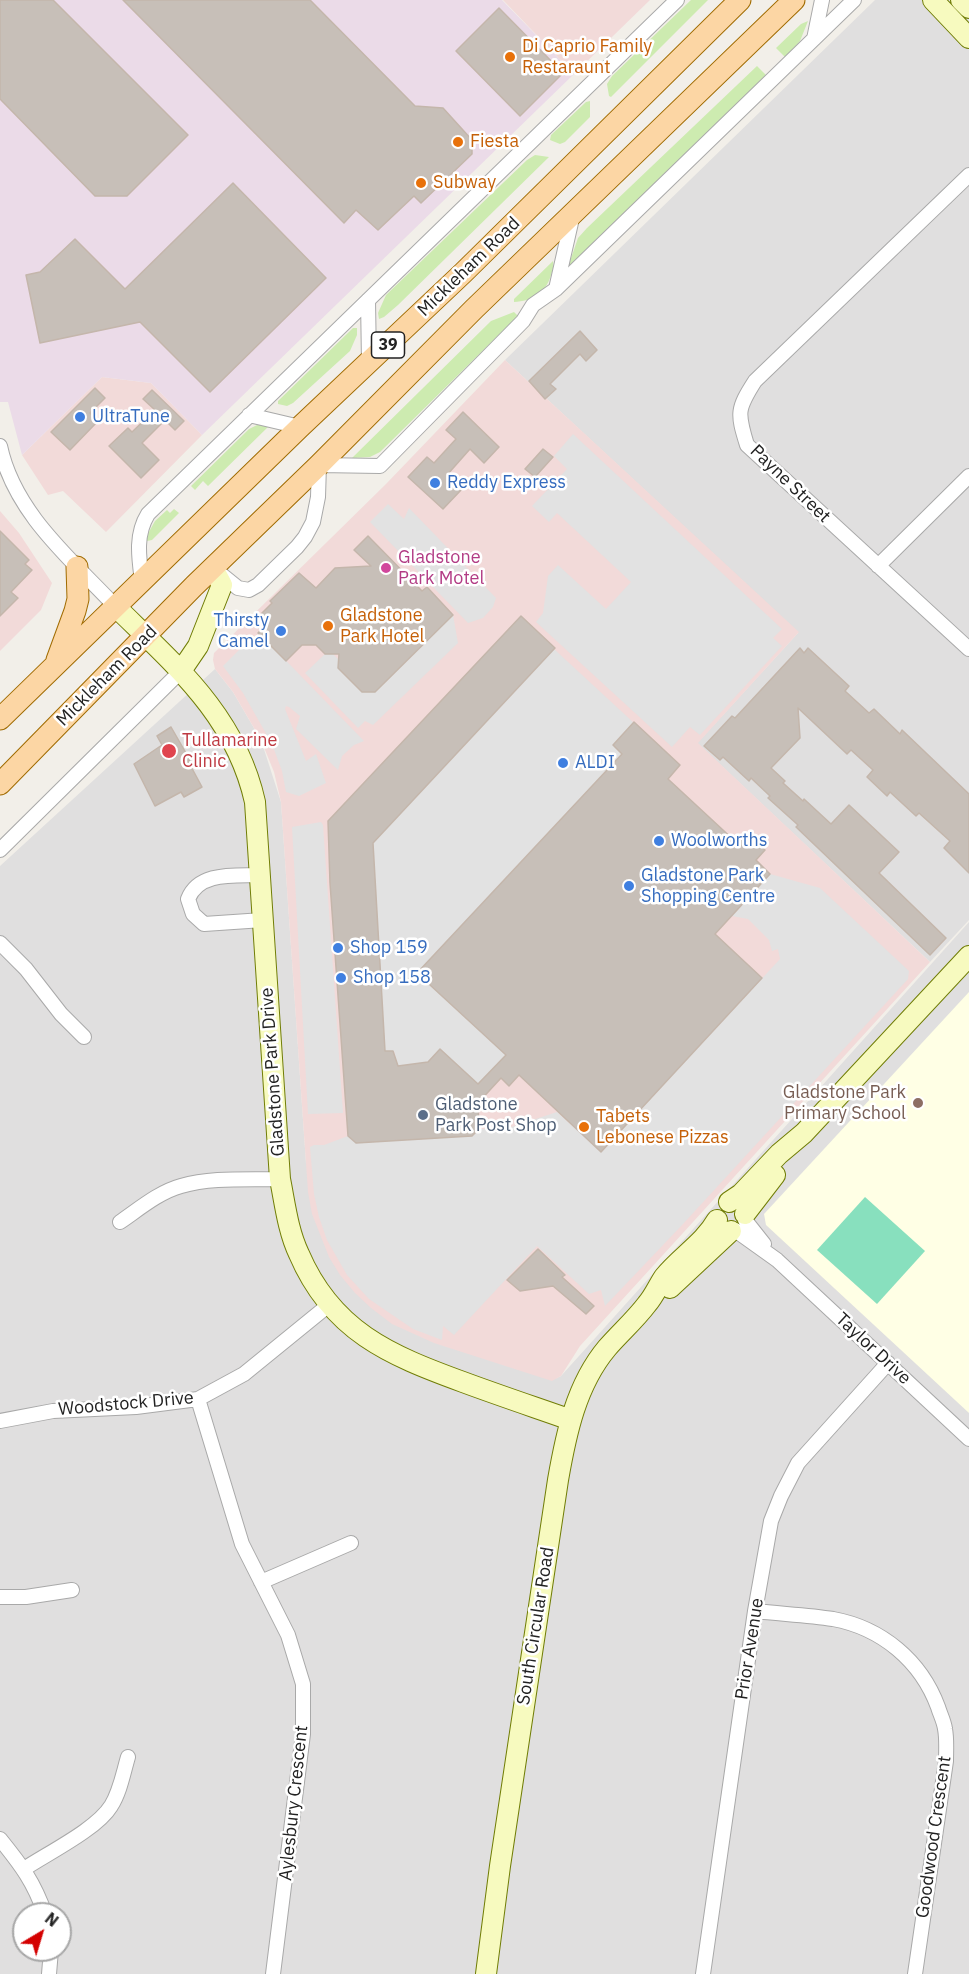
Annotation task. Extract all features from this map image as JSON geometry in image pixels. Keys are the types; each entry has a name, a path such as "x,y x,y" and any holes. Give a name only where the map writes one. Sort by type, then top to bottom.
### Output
{"main road":[{"name":"Mickleham Road","path":"0,719 300,427 463,273 740,0"},
{"name":"Mickleham Road","path":"0,784 213,568 474,309 794,0"},
{"path":"55,666 78,599 77,567"}],"street":[{"path":"142,581 138,551 139,537 144,521 162,500 677,0"},
{"path":"814,40 822,0"},
{"path":"213,568 243,590 249,590 258,585 302,542 308,533 318,497 319,465 380,466 523,321 533,305 556,289 854,0"},
{"path":"933,0 969,38"},
{"path":"961,0 969,8"},
{"name":"Payne Street","path":"969,176 755,381 743,400 739,417 747,445 969,649"},
{"path":"556,289 574,212"},
{"path":"368,300 369,362"},
{"path":"249,415 300,427"},
{"path":"0,446 9,473 26,507 77,567 116,607"},
{"path":"878,566 969,476"},
{"path":"0,850 181,671 198,646 222,585 213,568"},
{"name":"Gladstone Park Drive","path":"116,607 181,671 203,695 224,724 244,765 255,802 280,1179 291,1234 309,1274 330,1304 360,1334 381,1348 405,1360 570,1420"},
{"path":"260,874 208,879 195,886 188,899 193,914 204,924 263,920"},
{"path":"0,943 26,969 61,1014 84,1037"},
{"name":"South Circular Road","path":"735,1223 716,1215 720,1206 741,1194 779,1154 804,1134 969,956"},
{"name":"South Circular Road","path":"486,1974 500,1866 555,1503 570,1420 586,1383 605,1350 648,1303 675,1285 735,1223 788,1161 804,1134"},
{"path":"120,1222 155,1198 180,1186 212,1180 280,1179"},
{"name":"Taylor Drive","path":"735,1223 969,1438"},
{"name":"Woodstock Drive","path":"0,1421 53,1410 136,1407 198,1399 244,1374 330,1304"},
{"name":"Prior Avenue","path":"703,1974 755,1611 771,1521 798,1463 888,1364"},
{"name":"Aylesbury Crescent","path":"198,1399 242,1544 288,1635 303,1684 303,1734 273,1974"},
{"path":"261,1582 351,1543"},
{"path":"0,1597 26,1597 72,1590"},
{"name":"Goodwood Crescent","path":"755,1611 835,1620 873,1632 892,1644 912,1663 934,1696 945,1728 946,1761 915,1974"},
{"path":"24,1869 97,1824 115,1798 128,1757"},
{"path":"0,1839 24,1869 40,1902"}],"shaded area":[{"path":"0,0 502,0 574,74 202,435 151,383 102,377 22,455 8,402 0,402"},
{"path":"503,0 650,0 574,74"},
{"path":"875,0 969,0 969,920 930,962 697,743 798,633 505,360"},
{"path":"505,360 799,632 698,743 930,962 580,1346 561,1376 552,1381 434,1343 392,1324 355,1293 329,1257 312,1214 308,1192 281,802 274,772 261,740 233,692 215,669 213,660 214,653 386,484"},
{"path":"102,377 151,383 202,435 106,532 63,491 48,495 22,455"},
{"path":"573,434 782,629 773,638 782,646 700,735 690,727 672,747 536,622 543,613 548,576 558,565 606,609 631,582 557,513 549,522 532,506 567,469 554,456"},
{"path":"388,504 404,519 409,508 496,598 493,607 483,618 468,623 370,522"},
{"path":"0,511 19,533 52,583 41,610 0,651"},
{"path":"453,615 458,643 373,725 365,721 358,728 305,673 325,654 333,654 339,660 339,668 362,692 375,692"},
{"path":"264,638 364,741 354,745 342,756 338,770 296,729 300,716 286,706 285,709 306,761 316,754 326,783 299,796 286,792 282,771 272,744 243,693 223,666 244,645"},
{"path":"554,649 634,723 622,754 418,973 506,1055 478,1084 440,1049 428,1062 398,1066 394,1051 385,1051 373,843"},
{"path":"215,669 233,692 261,740 281,802 306,1163 552,1380 561,1376 969,922 969,1974 0,1974 0,866"},
{"path":"321,822 343,1113 308,1114 292,827"},
{"path":"770,874 820,888 909,971 908,979 683,1224 605,1306 601,1290 589,1294 537,1246 454,1335 443,1326 442,1340 413,1329 369,1299 347,1275 327,1240 314,1194 310,1147 324,1145 348,1136 356,1143 472,1136 479,1129 505,1129 557,1112 601,1152 780,959 778,949 772,951 769,940 748,919 732,916"},
{"name":"Gladstone Park Primary School","path":"969,992 969,1413 766,1225 764,1214"}],"green space":[{"path":"691,0 708,0 611,97 609,96 607,84 612,76"},
{"path":"808,21 800,41 786,58 776,48 801,24"},
{"path":"757,66 767,76 568,267 578,238 587,228"},
{"path":"590,101 590,117 565,142 560,144 550,140 551,135 586,102"},
{"path":"535,155 549,157 398,305 379,319 378,313 386,295 527,160"},
{"path":"553,261 553,268 546,287 532,298 514,302 514,299"},
{"path":"514,312 518,316 380,452 370,457 352,458 491,321"},
{"path":"353,328 357,328 357,335 350,351 293,403 287,406 278,404 278,401"},
{"path":"261,423 269,426 208,486 203,481 195,490 191,486 249,429"},
{"path":"174,509 179,513 152,540 147,541 146,537 155,521 167,510 170,513"},
{"path":"865,1197 925,1251 877,1304 817,1250"}],"building":[{"path":"0,0 53,0 188,135 127,196 95,196 0,99"},
{"path":"123,0 310,0 415,106 443,108 472,140 472,154 421,203 414,196 378,230 356,210 344,223"},
{"path":"499,8 563,73 520,116 456,51"},
{"path":"233,183 326,278 210,392 140,322 40,343 26,275 40,272 75,239 125,289"},
{"path":"580,331 597,350 586,361 580,354 550,384 556,389 545,399 529,381"},
{"name":"UltraTune","path":"95,388 105,398 90,413 98,421 70,450 51,432"},
{"path":"152,390 184,421 175,430 165,420 142,443 159,460 141,478 109,446 128,428 132,432 155,410 143,399"},
{"path":"463,412 499,447 484,463 470,449 447,475 462,489 443,509 408,477 427,457 434,463 456,439 446,430"},
{"path":"543,449 553,457 535,477 525,469"},
{"path":"0,531 29,560 25,564 32,570 11,592 18,598 0,616"},
{"name":"Gladstone Park Hotel","path":"368,536 422,591 427,587 453,615 375,692 362,692 338,668 339,654 325,654 316,645 302,645 286,661 258,633 261,630 253,622 272,603 270,601 299,573 316,588 335,568 371,566 354,550"},
{"name":"Gladstone Park Shopping Centre","path":"521,616 555,648 373,843 385,1051 393,1051 398,1066 428,1062 440,1049 478,1084 506,1055 417,973 622,754 613,745 634,722 680,765 668,779 737,843 747,833 765,850 756,860 770,874 715,934 762,978 601,1152 519,1075 509,1086 501,1078 478,1103 479,1129 472,1136 356,1143 348,1136 330,883 328,821"},
{"path":"800,648 804,653 808,648 849,686 845,691 869,713 874,709 900,734 902,730 969,794 969,873 944,848 950,841 919,813 916,816 890,792 887,796 867,777 873,770 851,750 847,754 798,708 800,738 771,768 785,781 783,783 831,824 849,805 899,852 879,873 946,938 930,955 796,827 798,825 768,798 770,796 751,778 749,781 723,757 720,760 704,746 732,716 735,718"},
{"path":"171,727 202,787 184,797 181,792 155,806 134,764 162,745 157,736"},
{"path":"538,1249 565,1275 562,1277 594,1306 586,1314 553,1286 520,1291 507,1280"}],"place":[{"name":"Di Caprio Family Restaraunt","path":"510,57"},
{"name":"Fiesta","path":"458,142"},
{"name":"Subway","path":"421,183"},
{"name":"UltraTune","path":"80,417"},
{"name":"Reddy Express","path":"435,483"},
{"name":"Gladstone Park Motel","path":"386,568"},
{"name":"Gladstone Park Hotel","path":"328,626"},
{"name":"Thirsty Camel","path":"281,631"},
{"name":"Tullamarine Clinic","path":"169,751"},
{"name":"ALDI","path":"563,763"},
{"name":"Woolworths","path":"659,841"},
{"name":"Gladstone Park Shopping Centre","path":"629,886"},
{"name":"Shop 159","path":"338,948"},
{"name":"Shop 158","path":"341,978"},
{"name":"Gladstone Park Primary School","path":"918,1103"},
{"name":"Gladstone Park Post Shop","path":"423,1115"},
{"name":"Tabets Lebonese Pizzas","path":"584,1127"}]}
